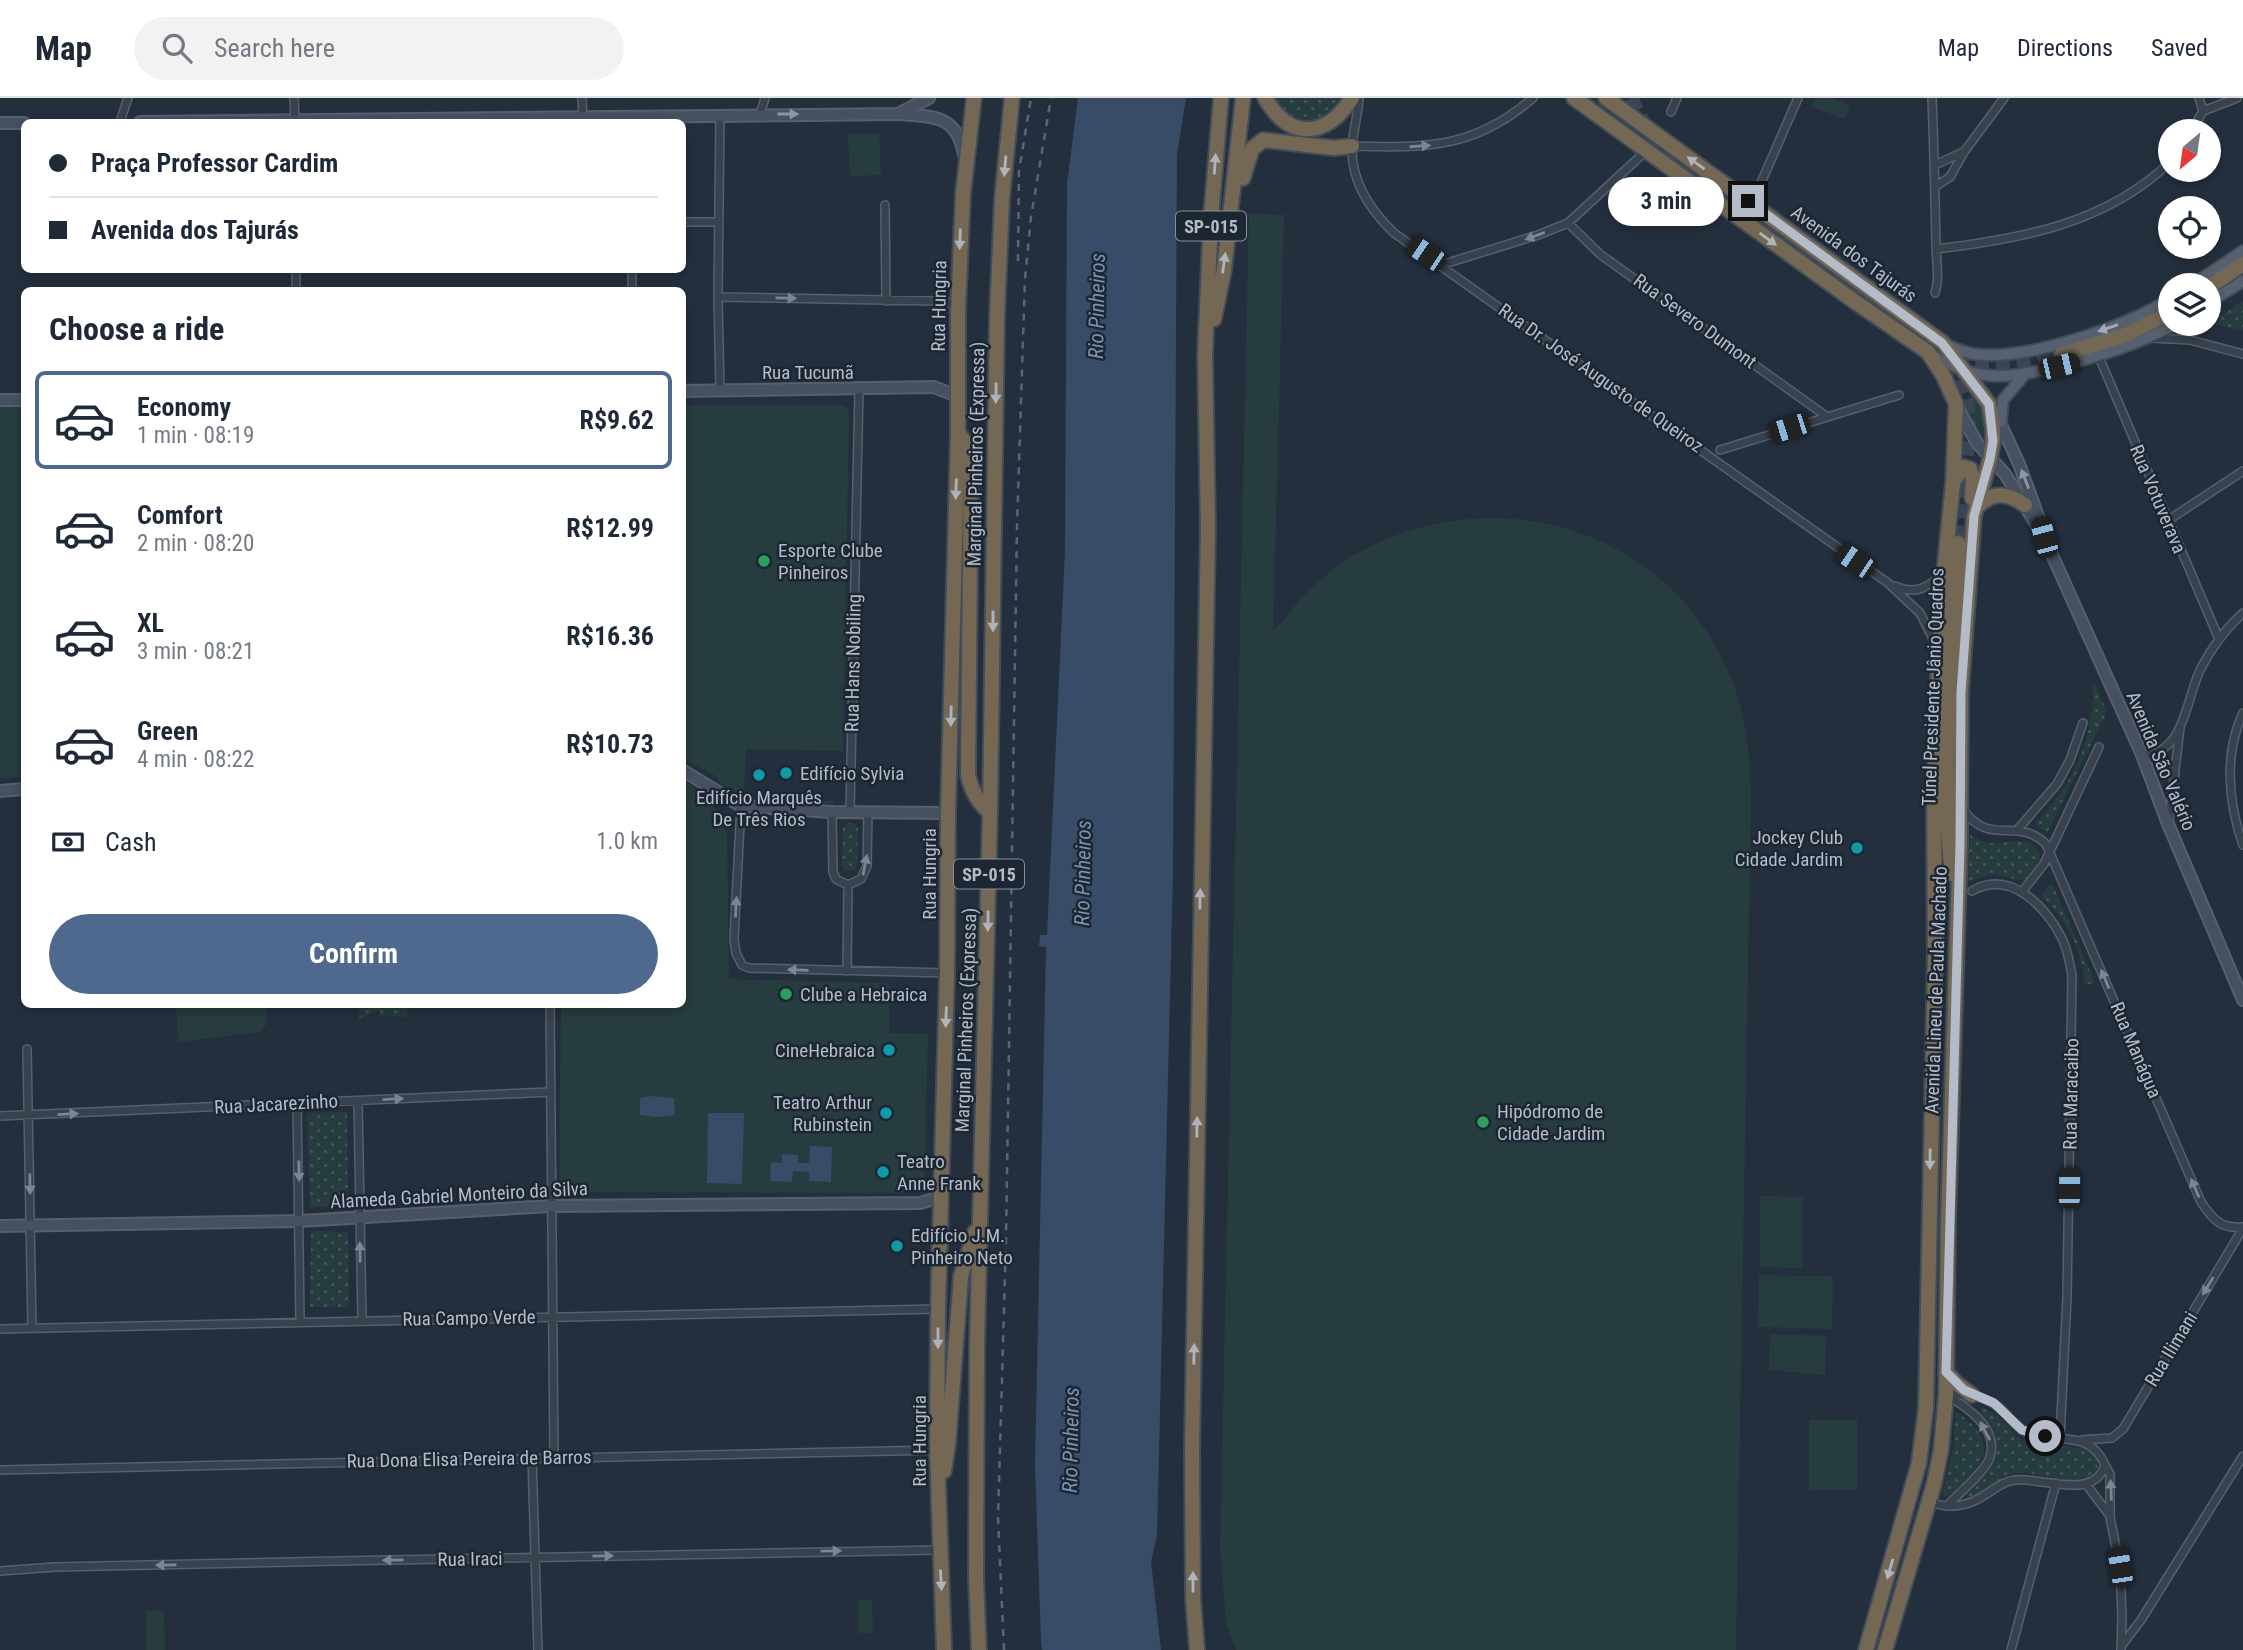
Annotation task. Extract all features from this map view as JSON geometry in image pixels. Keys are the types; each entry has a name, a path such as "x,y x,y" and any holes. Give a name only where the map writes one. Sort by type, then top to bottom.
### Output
{"highway":[{"name":"Rua Hungria","path":"944,1650 937,1450 948,813 958,433 960,230 974,98"},
{"name":"Marginal Pinheiros (Expressa)","path":"979,1650 976,1579 980,1217 990,813 997,316 1002,199 1013,98"},
{"name":"SP-015","path":"1196,1650 1192,1451 1208,527 1205,354 1211,217 1221,98"},
{"path":"1205,354 1224,270 1243,98"},
{"path":"1265,98 1281,119 1303,130 1335,137 1352,146"},
{"path":"1303,130 1332,122 1343,113 1352,98"},
{"name":"Avenida dos Tajurás","path":"1574,98 1928,352"},
{"name":"Avenida dos Tajurás","path":"1606,98 1942,343"},
{"path":"1229,228 1249,156 1258,142 1270,139 1334,148 1352,146"},
{"path":"2221,279 2243,264"},
{"path":"2061,355 2125,335 2158,320"},
{"path":"1942,343 1989,404"},
{"name":"Avenida Lineu de Paula Machado","path":"1866,1650 1919,1464 1926,1407 1939,651 1953,483 1956,404 1944,377 1928,352"},
{"name":"Avenida Lineu de Paula Machado","path":"1885,1650 1941,1450 1946,1395 1961,692 1975,512 1990,459 1993,429 1989,404"},
{"path":"958,433 969,447 971,459 968,775 970,787 990,813"},
{"path":"1953,483 1960,469 1970,469 1975,512"},
{"path":"1975,512 1986,499 1999,494 2011,496 2025,505"},
{"name":"Túnel Presidente Jânio Quadros","path":"1958,543 1948,711 1947,833 1958,927"},
{"name":"Túnel Presidente Jânio Quadros","path":"1934,890 1947,833"},
{"path":"938,1488 948,1445 961,1276 980,1217"},
{"path":"1946,1372 1972,1395"},
{"path":"1926,1407 1937,1397 1946,1395"},
{"path":"1919,1464 1923,1487 1929,1499"}],"main road":[{"path":"2210,273 2243,251"},
{"path":"2221,295 2243,281"},
{"path":"1942,343 1964,352 1996,354 2034,349 2079,338 2118,324 2158,305"},
{"path":"1959,368 1997,376 2025,374 2099,357 2158,333"},
{"name":"Avenida dos Tajurás","path":"1928,352 1959,368"},
{"path":"1996,354 1991,358 1990,365 1997,376"},
{"path":"2001,422 2003,400 2025,374"}],"street":[{"path":"121,119 128,98"},
{"path":"294,98 295,119"},
{"path":"582,98 583,119 720,114 898,114 938,118 951,125 961,141 967,168"},
{"path":"760,114 765,98"},
{"path":"898,114 929,98"},
{"name":"Rua Dr. José Augusto de Queiroz","path":"1359,98 1352,146 1354,166 1361,188 1378,218 1394,233 1888,583 1920,613 1939,651"},
{"path":"1352,146 1403,148 1463,140 1496,125 1533,98"},
{"path":"1671,112 1677,98"},
{"path":"1760,185 1798,98"},
{"path":"1932,98 1939,281 1935,293"},
{"path":"1936,186 1950,177 1964,152 2004,98"},
{"path":"2199,98 2203,111"},
{"path":"2199,119 2203,111 2238,98"},
{"path":"720,114 720,390"},
{"path":"0,123 21,123"},
{"path":"1441,265 1568,223 1646,150"},
{"path":"1934,165 1964,152"},
{"path":"1936,249 2027,236 2070,223 2103,209 2134,191 2158,172"},
{"path":"885,205 886,301"},
{"path":"686,222 719,222"},
{"name":"Rua Severo Dumont","path":"1568,223 1601,255 1826,416"},
{"path":"718,297 944,301 958,310"},
{"path":"2185,336 2190,340"},
{"path":"2148,338 2190,340 2243,354"},
{"name":"Rua Votuverava","path":"2099,357 2218,639"},
{"path":"934,387 957,372"},
{"name":"Rua Tucumã","path":"686,391 934,387 957,396"},
{"name":"Rua Hans Nobiling","path":"850,811 859,389"},
{"path":"1720,450 1899,395"},
{"path":"0,400 21,400"},
{"name":"Avenida São Valério","path":"1956,404 1970,433 2005,474 2044,537 2147,755 2168,824 2243,1000"},
{"name":"Avenida São Valério","path":"1989,404 2001,422 2037,510 2044,537"},
{"path":"2167,522 2243,471"},
{"path":"1888,583 1915,592 1944,573"},
{"path":"2147,755 2167,747 2180,724 2200,671 2218,639 2243,613"},
{"path":"2243,713 2233,741 2230,763 2234,812 2243,845"},
{"path":"2018,829 2057,785 2070,760 2082,723"},
{"path":"2168,824 2180,724"},
{"path":"1972,891 1989,883 2001,883 2022,892 2040,872 2099,747"},
{"path":"2147,755 2165,763 2175,775"},
{"path":"686,772 741,806 832,812 948,813"},
{"path":"0,791 21,789"},
{"path":"1960,804 1970,820 1980,827 2003,832 2018,829 2041,839 2050,850"},
{"path":"741,806 734,939 739,962 750,968 947,973"},
{"path":"832,812 833,872 836,878 848,885 858,882 865,873 868,812"},
{"name":"Rua Manágua","path":"2050,850 2202,1202 2210,1216 2221,1225 2243,1227"},
{"path":"847,971 848,885"},
{"name":"Rua Maracaibo","path":"2022,892 2054,925 2068,954 2072,975 2067,1297 2060,1437"},
{"path":"550,1008 554,1457"},
{"path":"27,1049 32,1328"},
{"name":"Rua Jacarezinho","path":"0,1116 551,1092"},
{"path":"358,1101 362,1320"},
{"path":"297,1103 300,1322"},
{"name":"Alameda Gabriel Monteiro da Silva","path":"0,1226 299,1221 551,1206 920,1203 941,1197"},
{"path":"920,1203 941,1215"},
{"name":"Rua Ilimani","path":"1972,1395 1994,1403 2022,1430 2078,1440 2112,1438 2123,1429 2243,1227"},
{"name":"Rua Campo Verde","path":"0,1329 939,1309"},
{"path":"1946,1395 1972,1395"},
{"path":"1946,1395 1977,1417 1988,1432 1991,1443 1988,1462 1947,1506"},
{"path":"2078,1440 2096,1450 2110,1474 2110,1517 2120,1567 2121,1648"},
{"name":"Rua Dona Elisa Pereira de Barros","path":"0,1469 937,1450"},
{"path":"2121,1648 2243,1456"},
{"path":"532,1458 538,1650"},
{"path":"1929,1499 1947,1506 1963,1505 2012,1480 2086,1485 2097,1479 2105,1465"},
{"path":"2011,1650 2056,1483"},
{"path":"2086,1485 2110,1517"},
{"name":"Rua Iraci","path":"0,1571 55,1567 939,1550"}],"green space":[{"path":"1271,98 1346,98 1325,120 1306,125 1292,120"},
{"path":"1586,98 1594,98 1860,291 1857,295"},
{"path":"1815,98 1831,98 1850,105 1845,119 1812,107"},
{"path":"879,133 881,175 850,176 848,134"},
{"path":"1249,213 1284,215 1273,631 1319,581 1373,545 1423,527 1474,519 1525,520 1574,531 1620,551 1662,580 1697,618 1725,664 1738,697 1748,747 1751,798 1736,1650 1236,1650 1226,1623 1220,1549"},
{"path":"2243,301 2243,331 2221,326 2221,316"},
{"path":"1975,394 1986,421 1987,450 1971,427 1964,399"},
{"name":"Esporte Clube Pinheiros","path":"686,405 842,405 847,408 849,414 843,751 746,749 744,795 727,789 714,775 686,760"},
{"path":"0,406 21,406 21,777 0,778"},
{"path":"2093,680 2105,707 2105,716 2047,833 2034,824 2060,794 2079,759 2091,720"},
{"name":"Clube a Hebraica","path":"686,783 699,791 711,804 727,836 729,979 889,983 889,1033 928,1034 924,1193 559,1192 561,1008 686,1008"},
{"path":"750,798 834,801 834,804 750,802"},
{"path":"852,823 858,828 857,866 855,870 845,871 842,865 843,828"},
{"path":"1970,835 1988,843 2029,843 2039,852 2039,865 2030,877 2025,879 2015,880 1990,875 1968,883"},
{"path":"2053,885 2095,983 2085,985 2081,959 2072,936 2041,895"},
{"path":"176,1008 266,1008 267,1023 261,1032 178,1042"},
{"path":"359,1008 408,1008 407,1017 380,1016 380,1010 359,1019"},
{"path":"347,1112 348,1206 310,1207 307,1113"},
{"path":"1760,1196 1803,1197 1802,1268 1760,1267"},
{"path":"311,1231 348,1232 349,1307 310,1307"},
{"path":"1759,1275 1833,1276 1832,1329 1758,1327"},
{"path":"1770,1334 1826,1336 1825,1375 1769,1370"},
{"path":"1982,1407 1999,1417 2021,1440 2085,1449 2094,1454 2098,1463 2095,1473 2087,1479 2076,1480 2012,1473 1968,1499 1966,1497 1988,1471 1998,1448 1992,1430 1979,1415"},
{"path":"1957,1412 1981,1436 1984,1452 1975,1470 1945,1498 1943,1492 1954,1444"},
{"path":"1809,1420 1857,1420 1857,1490 1809,1490"},
{"path":"858,1600 872,1600 873,1633 859,1633"},
{"path":"146,1611 164,1611 165,1650 146,1650"}],"water":[{"name":"Rio Pinheiros","path":"1078,98 1186,98 1177,154 1173,870 1157,1535 1151,1562 1161,1650 1042,1650 1041,1640 1035,1465 1046,947 1039,946 1040,935 1047,935 1065,551 1067,184"},
{"path":"640,1098 674,1098 675,1115 640,1115"},
{"path":"708,1113 744,1113 742,1184 707,1183"},
{"path":"810,1146 832,1147 831,1182 809,1181 809,1172 793,1171 792,1182 770,1181 771,1162 782,1163 782,1154 798,1155 798,1163 809,1163"}],"tunnel":[{"path":"1631,98 1650,134 1667,155 1897,322"},
{"path":"1919,339 1952,360 1978,367 2006,366 2061,355"},
{"path":"1953,360 1968,407 1969,429 1958,543"}],"railway":[{"path":"1018,261 1019,171 1031,98"},
{"path":"1004,1650 998,1518 1006,1240 1017,526 1025,278 1031,217 1051,98"}],"place":[{"name":"Esporte Clube Pinheiros","path":"764,561"},
{"name":"Edifício Sylvia","path":"786,773"},
{"name":"Edifício Marquês De Três Rios","path":"759,775"},
{"name":"Jockey Club Cidade Jardim","path":"1857,848"},
{"name":"Clube a Hebraica","path":"786,994"},
{"name":"CineHebraica","path":"889,1050"},
{"name":"Teatro Arthur Rubinstein","path":"886,1113"},
{"name":"Hipódromo de Cidade Jardim","path":"1483,1122"},
{"name":"Teatro Anne Frank","path":"883,1172"},
{"name":"Edifício J.M. Pinheiro Neto","path":"897,1246"}],"route":[{"path":"1748,201 1942,343 1989,404 1993,441 1974,516 1961,692 1960,842 1946,1372 1964,1390 1994,1403 2022,1430 2045,1436"}]}
